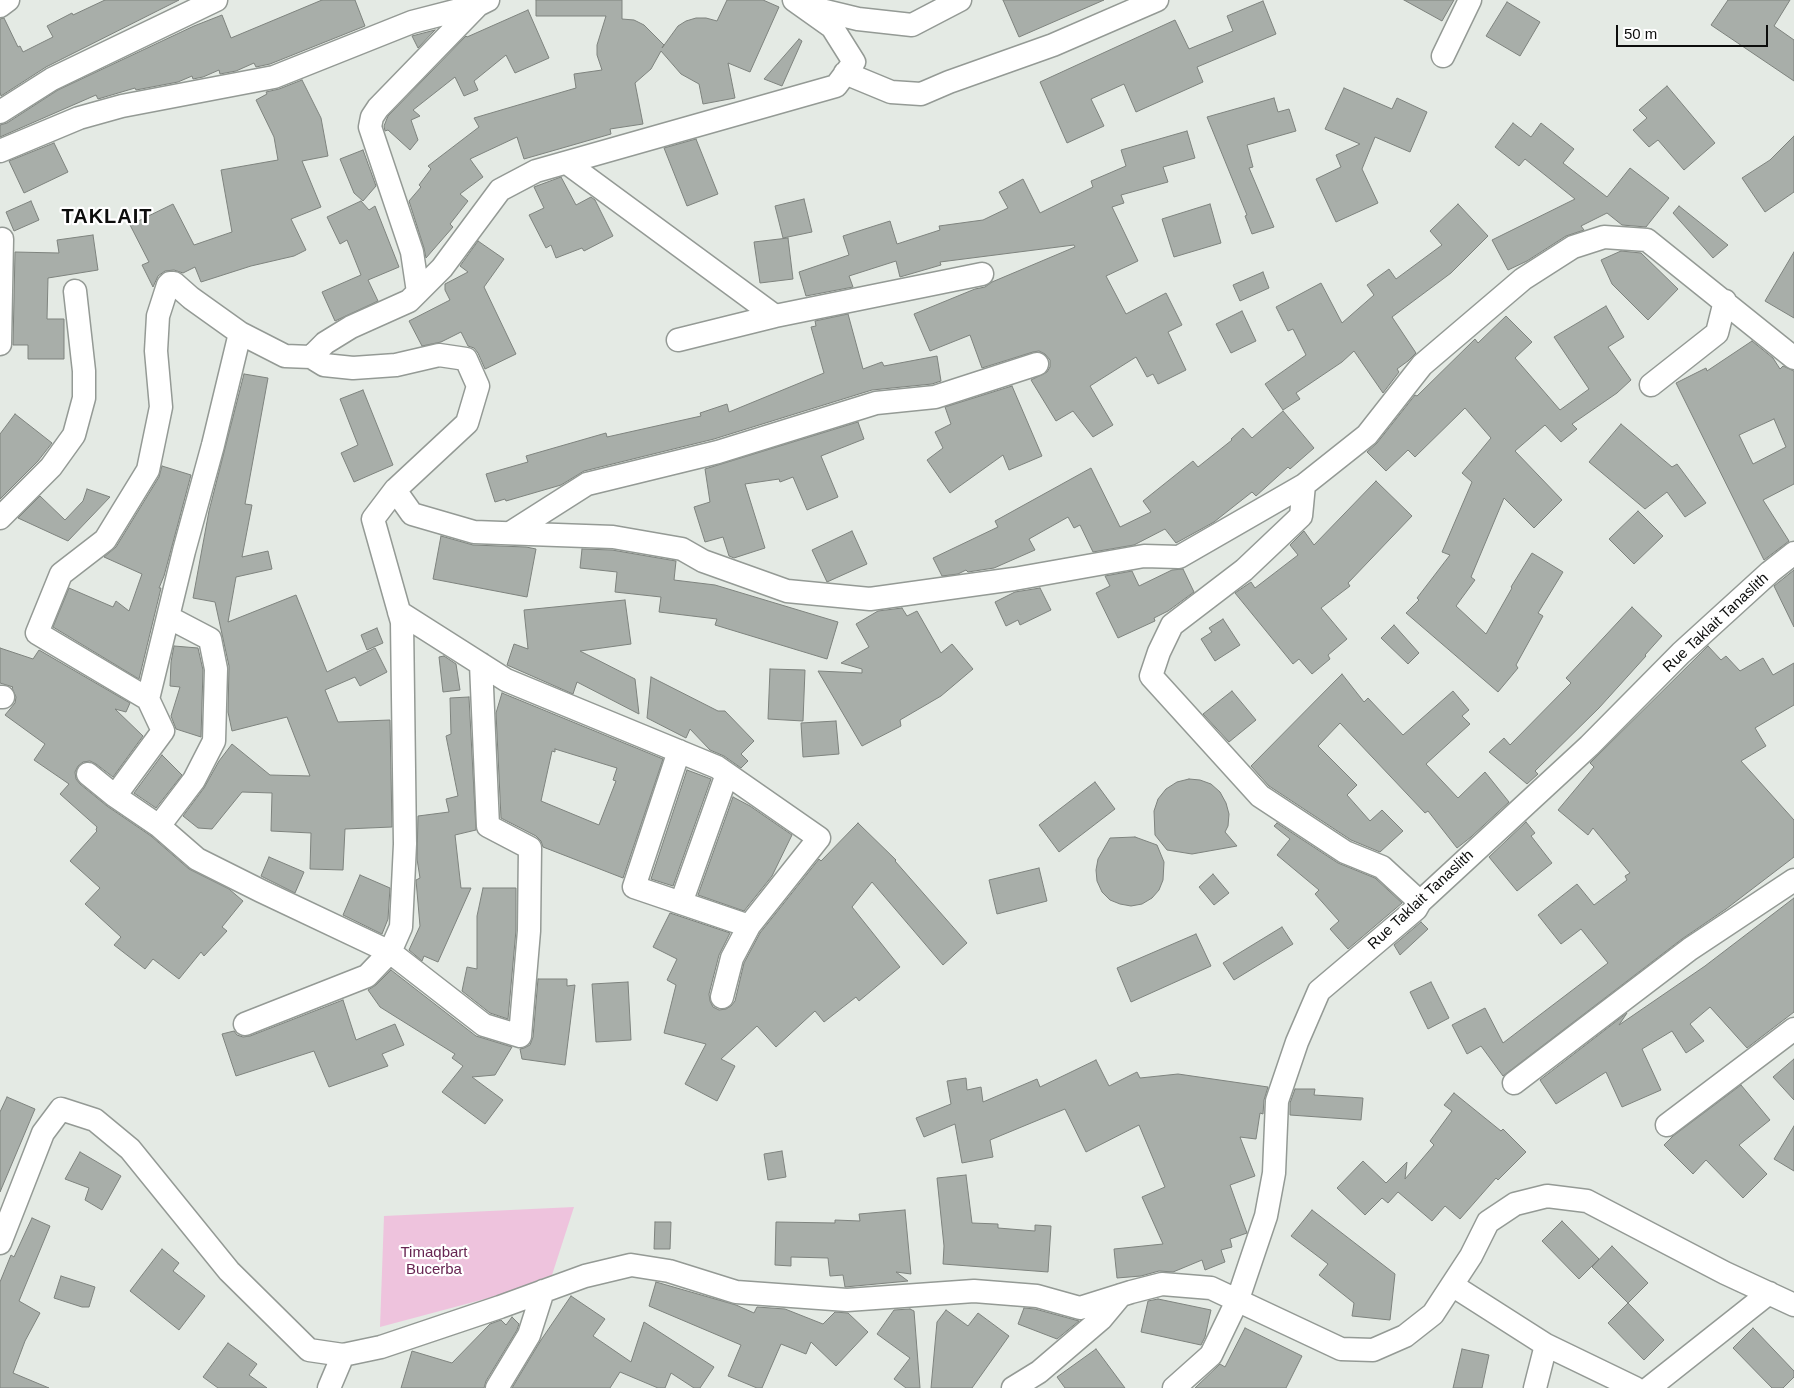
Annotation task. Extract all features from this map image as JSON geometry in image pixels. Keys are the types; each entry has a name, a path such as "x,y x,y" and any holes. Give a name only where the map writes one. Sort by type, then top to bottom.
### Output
{"street":[{"path":"0,6 8,0"},
{"path":"0,112 52,79 216,0"},
{"path":"798,3 858,20 912,25 960,0"},
{"path":"845,73 891,92 921,94 949,82 1053,45 1157,0"},
{"path":"1443,56 1470,0"},
{"path":"0,151 79,118 122,106 274,77 412,22 483,2"},
{"path":"418,292 412,252 370,127 372,117 378,108 483,2"},
{"path":"311,357 325,343 350,327 409,301 442,268 500,190 536,171 836,86 854,62 832,27 798,3"},
{"path":"567,162 775,316"},
{"path":"394,490 412,514 474,532 613,537 682,549 703,561 787,591 870,599 1014,579 1144,556 1180,557 1304,485 1367,435 1422,366 1524,279 1573,247 1604,237 1647,240 1793,354"},
{"path":"0,344 2,239"},
{"path":"678,340 775,316 982,274"},
{"path":"114,796 163,731 148,698 37,633 61,574 105,540 148,470 162,407 156,351 158,316 168,285 174,283 191,298 240,333 285,356 311,357 324,365 353,368 396,365 439,355 466,359 478,386 466,423 394,490 372,519 402,622 405,844 401,928 390,952 367,976 245,1024"},
{"path":"0,518 51,467 74,435 84,398 84,371 75,291"},
{"path":"1651,385 1717,333 1725,301"},
{"path":"148,698 214,446 240,333"},
{"path":"510,533 587,484 718,452 876,403 935,397 1037,364"},
{"path":"1304,485 1301,516 1244,570 1172,625 1159,652 1151,676 1260,796 1344,852 1382,867 1420,902"},
{"name":"Rue Taklait Tanaslith","path":"1174,1388 1211,1355 1238,1299 1266,1216 1274,1173 1277,1101 1297,1042 1319,991 1416,909 1420,902 1589,746 1681,653 1770,572 1794,553"},
{"path":"399,612 506,680 717,767 819,838 748,926 732,958 722,997"},
{"path":"159,826 194,780 214,741 216,670 210,639 168,617"},
{"path":"88,774 114,796 159,826 197,859 390,952 484,1025 520,1036 529,930 530,848 488,826 481,664"},
{"path":"679,751 634,887 748,926"},
{"path":"681,903 727,774"},
{"path":"1514,1083 1690,949 1794,880"},
{"path":"1666,1125 1794,1029"},
{"path":"0,1243 43,1133 61,1109 95,1120 130,1149 229,1271 309,1350 343,1355 381,1347 585,1276 631,1265 669,1270 736,1292 847,1300 974,1291 1037,1296 1080,1308 1162,1284 1212,1288 1341,1349 1373,1350 1405,1336 1433,1314 1471,1256 1488,1222 1515,1204 1547,1196 1587,1201 1725,1273 1794,1305"},
{"path":"1452,1285 1546,1345 1635,1388"},
{"path":"497,1388 529,1335 543,1291"},
{"path":"1649,1388 1769,1294"},
{"path":"1013,1388 1039,1372 1101,1319 1121,1295"},
{"path":"1535,1388 1546,1345"},
{"path":"329,1388 343,1355"}],"green space":[{"name":"Timaqbart Bucerba","path":"574,1207 552,1275 496,1296 380,1327 384,1216"}],"building":[{"path":"105,0 179,0 46,67 1,96 0,19 4,18 18,47 20,46 23,52 53,37 47,26 72,13 73,15"},
{"path":"322,0 355,0 365,26 270,64 256,67 254,63 236,71 220,74 219,70 203,77 193,79 192,76 178,82 136,90 135,88 98,99 96,95 0,137 0,125 7,123 58,90 194,26 222,15 231,38"},
{"path":"536,0 622,0 622,19 634,20 644,25 664,45 662,48 678,26 686,21 706,18 717,21 727,0 763,0 779,7 750,72 728,63 735,98 703,104 699,84 681,74 661,51 651,69 635,83 643,124 610,129 611,134 524,159 517,137 470,159 483,177 460,194 468,201 450,224 453,227 426,258 409,201 421,187 419,185 431,169 428,166 479,127 474,118 576,88 574,74 602,70 597,55 597,45 606,16 536,16"},
{"path":"1003,0 1104,0 1019,37"},
{"path":"1404,0 1454,0 1442,21"},
{"path":"1728,0 1790,0 1774,26 1794,40 1794,81 1711,25"},
{"path":"1263,1 1276,34 1197,67 1203,82 1136,112 1124,84 1091,99 1104,126 1067,143 1040,82 1175,20 1189,49 1233,31 1227,16"},
{"path":"1507,2 1540,22 1520,56 1486,36"},
{"path":"528,10 549,58 515,73 506,55 474,81 478,90 464,96 455,77 413,110 420,116 411,120 418,140 410,150 388,130 385,131 384,126 388,116 466,36"},
{"path":"435,30 418,48 412,36"},
{"path":"799,39 802,41 782,86 764,79"},
{"path":"302,80 321,118 328,156 302,161 321,207 291,219 306,250 294,256 251,266 201,282 195,267 183,273 174,270 165,271 158,276 153,287 142,265 149,262 130,225 173,204 194,245 232,232 221,170 278,160 274,137 256,100 267,94 266,92"},
{"path":"1667,86 1715,143 1684,170 1658,140 1649,147 1633,130 1647,118 1639,110"},
{"path":"1344,88 1392,109 1397,98 1427,112 1410,152 1375,137 1362,169 1378,203 1336,222 1316,179 1341,167 1336,155 1360,144 1325,129"},
{"path":"1274,98 1278,112 1289,109 1296,131 1247,145 1253,167 1249,168 1274,227 1252,234 1245,216 1247,215 1207,117"},
{"path":"1513,123 1531,137 1541,123 1574,149 1563,163 1607,197 1630,168 1669,198 1646,227 1622,225 1607,213 1581,226 1584,230 1566,236 1527,261 1508,270 1492,240 1575,199 1525,159 1519,166 1495,147"},
{"path":"1187,131 1195,158 1163,167 1168,182 1121,195 1124,203 1112,207 1138,261 1106,276 1126,314 1166,293 1182,325 1168,332 1186,370 1158,384 1153,374 1147,377 1136,357 1090,386 1113,425 1093,437 1073,411 1056,421 1031,380 1047,372 1050,367 1050,360 1045,354 1039,351 1033,352 982,368 970,335 930,351 914,314 975,289 985,287 992,282 1075,247 1074,245 940,262 941,265 900,277 896,261 849,276 853,287 806,296 799,272 849,255 843,236 890,221 897,244 940,230 939,226 983,220 1008,208 999,192 1023,179 1040,213 1093,187 1091,181 1126,166 1121,150"},
{"path":"1794,136 1794,192 1765,212 1742,178 1770,160"},
{"path":"696,139 718,194 687,206 664,148"},
{"path":"54,143 68,172 24,193 9,161"},
{"path":"363,150 376,186 363,201 354,193 340,159"},
{"path":"561,177 576,205 591,197 595,200 613,236 584,251 582,248 556,258 551,245 546,248 529,215 544,208 534,187"},
{"path":"804,199 812,232 783,238 775,206"},
{"path":"31,201 39,220 14,231 6,212"},
{"path":"361,201 369,210 375,206 399,267 368,280 378,301 335,321 322,292 361,275 347,240 340,244 327,217"},
{"path":"1210,204 1221,243 1174,257 1162,219"},
{"path":"1458,204 1488,236 1451,273 1392,317 1416,353 1397,369 1399,372 1383,393 1354,351 1342,362 1296,393 1300,399 1283,410 1265,384 1306,355 1293,329 1288,331 1276,307 1321,283 1342,323 1374,295 1367,285 1389,269 1396,279 1442,245 1430,231"},
{"path":"1679,206 1728,245 1713,258 1673,213"},
{"path":"93,235 98,270 48,278 47,319 64,319 64,359 28,359 28,345 13,345 15,252 59,253 57,240"},
{"path":"788,238 793,279 760,283 754,242"},
{"path":"478,241 504,259 484,287 516,354 485,369 478,353 474,348 468,346 461,332 441,342 422,346 409,321 450,300 445,290 445,284 468,272 460,266"},
{"path":"1621,251 1641,253 1678,289 1648,320 1612,284 1601,260"},
{"path":"1794,252 1794,318 1765,301"},
{"path":"1263,272 1269,288 1240,301 1233,285"},
{"path":"1606,306 1624,337 1608,347 1631,380 1617,393 1572,424 1577,429 1561,442 1545,425 1515,451 1562,500 1534,528 1504,498 1471,577 1475,580 1456,606 1486,634 1532,553 1563,572 1538,613 1543,616 1516,665 1518,668 1498,692 1406,613 1419,600 1417,598 1450,555 1442,552 1472,482 1462,473 1491,438 1465,408 1415,457 1408,450 1386,471 1367,452 1377,443 1415,395 1417,396 1475,339 1478,343 1506,316 1532,342 1515,358 1560,410 1589,389 1554,337"},
{"path":"1242,311 1256,341 1231,353 1216,324"},
{"path":"848,314 863,369 882,362 884,366 937,356 941,381 932,384 872,390 714,439 584,471 561,485 506,501 505,499 495,502 486,474 528,462 526,456 606,433 607,437 701,416 700,413 727,404 729,412 824,373 811,327 816,326 815,321"},
{"path":"1752,341 1773,358 1780,369 1783,366 1794,371 1794,484 1763,500 1789,541 1764,560 1676,383 1706,368 1707,371","holes":["1774,419 1786,447 1753,464 1739,435"]},
{"path":"244,374 268,378 245,504 252,505 242,557 268,551 272,569 236,577 228,622 296,595 327,672 375,648 387,672 360,686 355,677 325,690 338,722 390,720 392,827 345,829 343,870 310,869 311,833 271,831 272,793 242,792 212,829 198,828 183,816 204,788 219,761 232,744 270,775 310,776 287,717 232,731 228,712 229,666 215,602 193,598 209,511"},
{"path":"1012,386 1042,456 1009,470 1003,455 950,493 927,460 943,448 935,432 951,424 945,407"},
{"path":"363,390 393,465 354,482 341,453 358,445 340,399"},
{"path":"1283,411 1314,448 1290,469 1288,467 1256,496 1252,492 1214,522 1176,543 1165,529 1134,545 1093,552 1080,525 1074,528 1068,517 1029,539 1035,550 994,568 968,572 966,570 958,574 942,576 933,558 998,527 995,521 1091,468 1120,527 1151,512 1143,501 1193,461 1198,467 1232,440 1243,428 1252,438"},
{"path":"15,414 52,443 38,461 0,499 0,434"},
{"path":"858,422 864,439 821,456 838,497 807,510 793,477 780,482 779,479 745,484 765,548 734,558 729,556 723,537 705,542 694,507 710,502 705,469"},
{"path":"1621,424 1672,467 1677,464 1706,503 1685,517 1667,492 1645,509 1589,462"},
{"path":"162,466 191,475 164,576 159,588 161,588 139,679 53,627 69,588 113,607 116,601 129,611 142,574 104,557 116,547 159,477"},
{"path":"1376,481 1412,516 1348,583 1350,586 1321,608 1347,639 1328,655 1330,659 1312,674 1299,659 1293,664 1235,593 1251,582 1255,588 1298,555 1290,545 1304,531 1314,545"},
{"path":"87,489 110,497 68,541 18,518 40,496 65,520 83,501"},
{"path":"1638,511 1663,536 1634,564 1609,539"},
{"path":"852,531 867,564 827,582 812,550"},
{"path":"441,536 473,545 536,549 527,597 433,579"},
{"path":"582,549 612,550 676,561 674,580 715,585 838,622 827,659 715,625 717,619 659,612 661,597 615,592 617,572 580,568"},
{"path":"1183,569 1194,592 1168,611 1154,618 1155,621 1118,638 1096,593 1110,586 1105,576 1132,571 1139,586 1172,570"},
{"path":"1794,570 1794,627 1774,586"},
{"path":"1040,588 1051,610 1020,625 1018,620 1006,626 995,602 1015,592"},
{"path":"625,600 631,644 580,651 635,679 639,714 577,682 573,694 507,665 514,644 528,649 524,610"},
{"path":"1632,607 1662,636 1599,708 1535,771 1538,774 1527,784 1489,752 1504,738 1510,745 1571,683 1566,678"},
{"path":"902,608 907,616 917,611 941,653 952,644 973,669 941,696 900,720 901,726 862,746 818,671 862,673 862,669 841,663 869,647 856,624 878,611"},
{"path":"1223,619 1240,645 1215,661 1201,639 1212,632 1209,628"},
{"path":"1394,625 1419,653 1408,664 1381,638"},
{"path":"377,628 383,643 367,650 361,635"},
{"path":"174,646 198,648 203,670 201,737 176,729 171,716 180,687 170,686"},
{"path":"1708,646 1721,660 1726,656 1740,671 1763,658 1773,675 1794,663 1794,705 1755,728 1766,746 1741,761 1794,820 1794,857 1726,909 1682,939 1503,1076 1481,1046 1467,1054 1452,1025 1485,1008 1503,1043 1608,963 1581,929 1561,944 1538,915 1577,884 1594,905 1627,880 1625,876 1630,873 1593,828 1588,835 1558,810 1594,767 1590,763"},
{"path":"0,648 33,659 39,650 130,703 126,712 115,709 143,736 113,777 90,761 83,762 78,766 75,772 76,779 107,806 151,836 189,869 229,889 243,901 222,927 227,931 204,956 201,952 179,979 153,959 145,969 114,945 121,937 85,904 100,888 70,861 97,831 97,827 60,794 69,784 34,760 45,744 5,715 15,703 16,697 13,687 0,683"},
{"path":"444,656 456,664 460,690 443,692 439,657"},
{"path":"770,669 805,670 803,721 768,719"},
{"path":"1342,674 1364,702 1368,698 1403,735 1453,691 1469,710 1462,716 1470,724 1426,764 1458,798 1485,772 1509,802 1457,848 1428,811 1425,813 1340,723 1318,746 1357,785 1347,795 1370,821 1382,810 1403,831 1380,852 1351,840 1269,786 1251,766"},
{"path":"651,677 718,711 725,711 754,741 741,754 748,761 741,768 724,756 710,750 690,729 686,738 647,718"},
{"path":"1232,691 1256,720 1229,742 1203,714"},
{"path":"502,693 663,759 623,878 543,847 541,841 536,836 501,818 496,713","holes":["555,749 617,768 613,780 616,781 599,825 541,801 552,751 555,752"]},
{"path":"469,697 476,830 455,835 461,888 471,888 438,962 424,956 422,961 409,950 420,926 416,880 420,878 417,859 418,816 449,812 446,799 458,796 446,736 451,734 450,698"},
{"path":"836,721 839,754 803,757 801,723"},
{"path":"162,755 182,775 156,808 134,793"},
{"path":"687,770 711,779 673,886 651,879"},
{"path":"1189,779 1211,784 1220,792 1229,814 1228,826 1225,832 1237,846 1192,854 1167,850 1155,835 1154,811 1158,799 1166,789 1177,782"},
{"path":"1095,782 1115,809 1059,852 1039,825"},
{"path":"733,797 750,806 792,835 772,876 744,911 698,895"},
{"path":"1526,822 1535,833 1531,836 1552,863 1517,891 1489,857"},
{"path":"858,823 896,860 967,943 943,965 872,882 852,907 900,967 859,1001 856,997 824,1022 815,1011 776,1047 757,1026 721,1059 735,1066 717,1101 685,1084 706,1044 664,1033 676,985 667,980 677,959 653,947 670,913 730,933 719,955 709,994 713,1007 719,1010 726,1009 735,1001 744,963 760,933 819,859 821,861"},
{"path":"1277,823 1338,863 1375,878 1402,903 1348,949 1330,929 1339,921 1315,894 1319,890 1277,855 1290,839 1274,826"},
{"path":"1135,837 1157,845 1164,862 1163,880 1159,890 1152,898 1142,904 1131,906 1110,900 1102,892 1097,881 1096,870 1098,859 1110,838"},
{"path":"269,857 304,872 295,893 261,876"},
{"path":"1039,868 1047,901 997,914 989,880"},
{"path":"1213,874 1229,893 1214,905 1199,887"},
{"path":"360,875 390,888 388,919 382,934 343,915"},
{"path":"483,888 516,888 516,930 508,1019 490,1013 462,991 467,967 477,969 477,916"},
{"path":"1794,898 1794,1012 1747,1048 1710,1007 1690,1024 1704,1041 1686,1053 1672,1031 1642,1049 1661,1090 1622,1107 1606,1072 1556,1104 1540,1080 1627,1013 1619,1025 1705,966"},
{"path":"1421,922 1428,929 1400,955 1394,945"},
{"path":"1282,927 1293,944 1234,980 1223,963"},
{"path":"1196,934 1211,966 1131,1002 1117,968"},
{"path":"391,970 476,1036 512,1047 495,1075 472,1077 503,1100 485,1124 442,1092 463,1066 452,1058 455,1054 380,1007 368,990"},
{"path":"538,979 567,979 567,986 575,985 565,1065 522,1059 520,1049 530,1045 533,1037"},
{"path":"628,982 631,1040 596,1042 592,984"},
{"path":"1431,982 1449,1018 1428,1029 1410,992"},
{"path":"343,1000 356,1040 395,1024 404,1045 382,1054 388,1066 329,1087 314,1051 236,1076 222,1034 234,1031 237,1035 243,1037 250,1036"},
{"path":"1794,1059 1794,1100 1773,1077"},
{"path":"1096,1060 1109,1086 1137,1072 1140,1078 1178,1074 1268,1087 1264,1100 1263,1114 1260,1113 1256,1139 1240,1137 1255,1176 1230,1185 1247,1233 1230,1239 1232,1247 1221,1250 1225,1262 1205,1270 1202,1260 1173,1272 1159,1271 1141,1276 1117,1278 1114,1249 1163,1244 1142,1197 1165,1187 1139,1125 1086,1152 1065,1109 990,1140 993,1157 962,1163 955,1124 924,1137 916,1118 951,1104 947,1081 966,1078 967,1090 981,1087 983,1102 1037,1079 1040,1087"},
{"path":"1741,1085 1770,1120 1739,1145 1767,1174 1743,1198 1706,1160 1693,1174 1664,1145 1673,1136"},
{"path":"1295,1089 1315,1089 1314,1095 1363,1098 1361,1120 1290,1115 1290,1103"},
{"path":"1454,1093 1501,1131 1503,1129 1526,1152 1498,1180 1496,1178 1460,1219 1445,1206 1432,1221 1398,1192 1388,1203 1382,1198 1365,1215 1337,1188 1363,1161 1386,1183 1407,1162 1405,1179 1434,1145 1430,1141 1452,1111 1444,1105"},
{"path":"7,1097 35,1109 0,1192 0,1112"},
{"path":"1794,1126 1794,1171 1774,1159"},
{"path":"782,1151 786,1177 768,1180 764,1154"},
{"path":"80,1152 121,1176 102,1210 85,1200 89,1188 65,1179"},
{"path":"966,1175 972,1223 998,1224 998,1228 1035,1231 1035,1225 1051,1226 1048,1272 943,1264 944,1246 937,1178"},
{"path":"905,1210 911,1274 896,1272 908,1281 845,1287 843,1275 830,1276 828,1258 791,1257 791,1266 775,1265 776,1222 835,1223 835,1220 860,1221 859,1214"},
{"path":"1312,1210 1395,1274 1390,1320 1352,1316 1354,1303 1319,1275 1328,1264 1291,1236"},
{"path":"32,1218 50,1226 19,1301 40,1313 25,1341 13,1373 49,1388 0,1388 0,1282 11,1255 14,1257"},
{"path":"1562,1221 1599,1259 1579,1279 1542,1241"},
{"path":"655,1222 671,1222 670,1249 654,1249"},
{"path":"1612,1246 1648,1283 1628,1303 1592,1267"},
{"path":"162,1249 179,1263 173,1271 205,1296 179,1330 130,1291"},
{"path":"61,1276 95,1287 89,1307 82,1307 54,1298"},
{"path":"656,1282 736,1305 754,1313 757,1307 785,1309 823,1324 835,1312 848,1313 868,1332 836,1366 811,1342 806,1354 781,1344 762,1388 757,1388 728,1376 741,1345 649,1306"},
{"path":"571,1296 605,1319 593,1336 631,1362 644,1322 714,1367 700,1388 694,1388 671,1373 665,1388 658,1388 620,1372 610,1388 512,1388 541,1340"},
{"path":"1158,1299 1211,1310 1205,1337 1201,1345 1141,1332 1148,1301"},
{"path":"1628,1303 1664,1340 1644,1360 1608,1323"},
{"path":"1024,1308 1035,1309 1079,1321 1057,1339 1018,1324"},
{"path":"910,1309 914,1311 920,1388 906,1388 894,1379 910,1358 877,1334 894,1310"},
{"path":"946,1310 968,1326 978,1313 1009,1336 972,1388 931,1388 937,1322"},
{"path":"512,1317 519,1324 517,1330 486,1381 484,1388 401,1388 412,1351 452,1363 490,1324 501,1320 506,1325"},
{"path":"1245,1328 1302,1356 1286,1388 1195,1388 1220,1364 1225,1367"},
{"path":"1753,1328 1794,1371 1794,1377 1783,1388 1772,1388 1733,1348"},
{"path":"228,1343 257,1364 249,1375 267,1388 218,1388 203,1377"},
{"path":"1096,1349 1125,1388 1065,1388 1057,1377"},
{"path":"1462,1349 1489,1355 1482,1388 1453,1388"}],"district":[{"name":"TAKLAIT","path":"107,217"}]}
